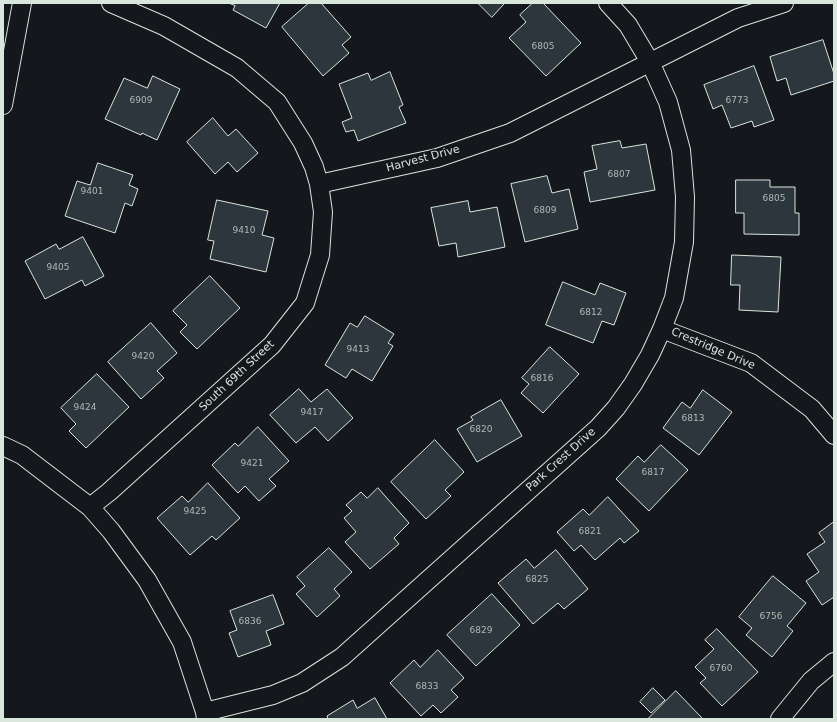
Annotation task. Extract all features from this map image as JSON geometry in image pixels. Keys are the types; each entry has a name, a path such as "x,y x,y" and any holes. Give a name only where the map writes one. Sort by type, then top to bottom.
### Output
{"street":[{"path":"3,105 22,3"},
{"path":"111,3 164,26 237,68 277,102 303,142 314,167 319,184"},
{"name":"Park Crest Drive","path":"206,716 272,695 302,683 342,657 598,428 616,408 633,384 650,354 674,298 684,242 685,197 681,150 668,102 650,62 628,25 608,3"},
{"name":"Harvest Drive","path":"319,184 437,158 510,133 738,18 784,3"},
{"name":"South 69th Street","path":"90,507 115,487 272,345 305,303 320,255 323,212 319,184"},
{"name":"Crestridge Drive","path":"662,329 752,363 812,409 834,435"},
{"path":"3,446 22,455 90,507 148,580 182,642 206,716"},
{"path":"780,719 811,681 834,662"}],"building":[{"path":"229,3 280,3 266,28 233,10 235,6"},
{"path":"309,3 321,3 351,37 342,45 349,53 323,76 282,27"},
{"path":"478,3 505,3 492,17"},
{"path":"533,3 543,3 581,43 546,76 509,38 526,22 520,15"},
{"path":"823,40 834,74 834,81 791,95 786,78 777,81 770,57"},
{"path":"754,66 774,120 754,127 752,121 731,128 722,105 713,109 704,85"},
{"path":"390,72 403,105 399,107 406,123 358,141 354,130 346,132 342,122 352,118 339,84 368,73 371,80"},
{"path":"153,76 180,89 157,140 142,133 141,135 105,119 124,78 147,88"},
{"path":"213,118 228,136 236,129 258,153 237,172 228,162 215,174 187,142"},
{"path":"620,141 622,148 646,144 655,190 590,202 584,172 597,169 592,146"},
{"path":"98,163 133,175 129,185 138,189 132,206 125,203 115,233 65,216 77,181 90,185"},
{"path":"547,176 552,193 569,189 578,229 525,242 511,184"},
{"path":"736,180 770,180 770,187 795,187 795,213 799,213 799,235 744,234 744,213 736,213"},
{"path":"217,200 268,211 262,235 274,238 266,272 210,259 214,241 208,240"},
{"path":"468,201 470,212 497,207 505,247 458,257 456,243 439,246 431,208"},
{"path":"83,237 104,276 85,286 82,280 45,299 25,261 56,244 59,249"},
{"path":"732,255 781,257 778,312 739,310 740,285 731,285"},
{"path":"210,276 240,308 197,349 180,332 187,325 173,311"},
{"path":"563,282 595,295 600,283 626,293 614,325 602,321 593,343 546,325"},
{"path":"365,316 394,334 388,343 393,346 372,381 352,369 346,378 325,365 350,323 357,327"},
{"path":"151,323 177,353 157,371 164,378 141,399 108,362"},
{"path":"550,347 579,374 543,413 521,393 529,384 522,378"},
{"path":"97,374 129,407 86,448 69,431 76,424 61,408"},
{"path":"299,389 311,402 327,389 353,418 328,441 315,427 296,443 270,415"},
{"path":"703,390 732,412 699,455 663,428 682,402 690,408"},
{"path":"501,400 522,436 477,462 457,429 473,420 471,417"},
{"path":"258,427 289,461 269,479 276,486 259,501 245,486 238,493 212,465 235,443 238,446"},
{"path":"435,440 464,472 445,490 451,496 426,519 391,482"},
{"path":"661,445 688,470 649,511 616,479 638,456 644,462"},
{"path":"208,483 240,518 216,540 212,536 190,555 157,518 182,496 188,502"},
{"path":"378,488 409,523 394,538 399,544 370,569 345,542 356,532 344,518 352,511 346,505 361,492 367,498"},
{"path":"608,497 639,531 624,543 620,538 595,560 581,545 574,551 557,532 583,509 589,515"},
{"path":"834,522 834,597 822,605 806,581 819,572 807,554 825,542 819,533"},
{"path":"329,548 352,572 334,589 340,596 317,617 296,594 305,586 297,577"},
{"path":"556,550 588,589 564,609 558,603 533,624 498,583 526,559 534,568"},
{"path":"773,576 806,603 787,626 793,631 772,657 746,635 752,628 739,617"},
{"path":"492,594 520,625 476,666 447,635"},
{"path":"273,595 284,624 266,631 271,645 238,657 229,633 237,630 230,611"},
{"path":"717,629 758,672 722,706 700,683 706,678 695,667 714,649 705,640"},
{"path":"438,650 464,678 451,690 458,697 441,713 433,705 421,716 390,683 414,660 420,667"},
{"path":"653,688 665,700 651,713 640,702"},
{"path":"676,691 703,719 648,719"},
{"path":"375,698 387,719 328,719 327,716 353,700 357,708"}]}
